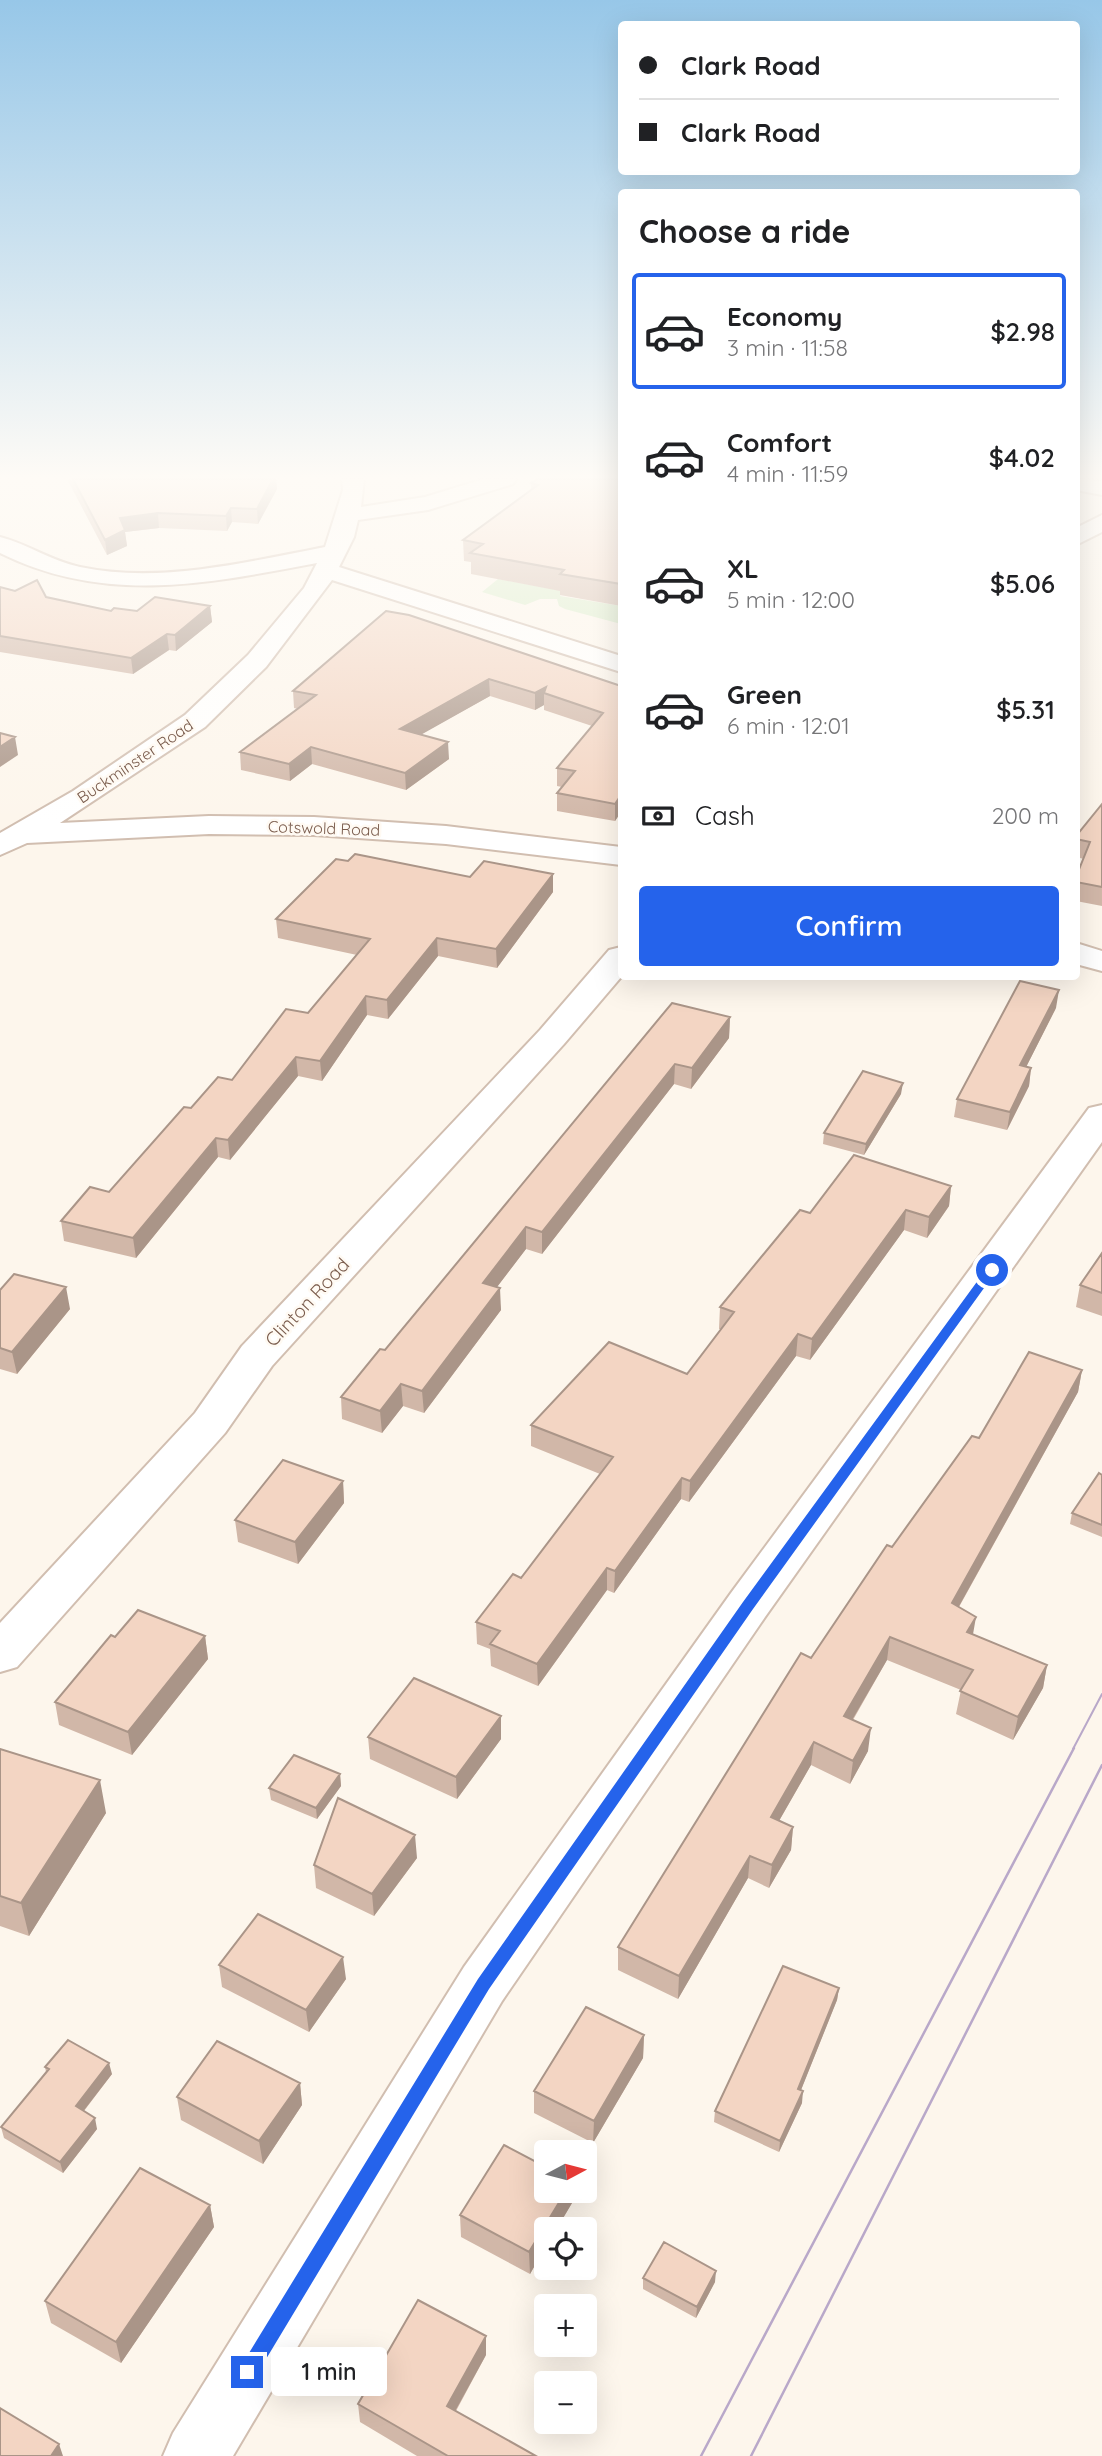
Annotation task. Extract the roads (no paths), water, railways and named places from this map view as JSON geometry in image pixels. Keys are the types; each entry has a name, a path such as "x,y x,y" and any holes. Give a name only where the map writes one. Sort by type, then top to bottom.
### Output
{"street":[{"name":"Buckminster Road","path":"12,840 195,721 257,661 311,594"},
{"path":"421,594 618,663"},
{"name":"Cotswold Road","path":"12,840 271,825 415,832 520,842 618,856"},
{"path":"1080,954 1102,961"},
{"name":"Clinton Road","path":"0,1654 211,1423 257,1356 552,1037 618,960"},
{"path":"196,2456 484,1984 748,1605 1102,1116"}],"tram line":[{"path":"1073,1749 1102,1694"},
{"path":"701,2456 1074,1748"},
{"path":"751,2456 1102,1765"}]}
